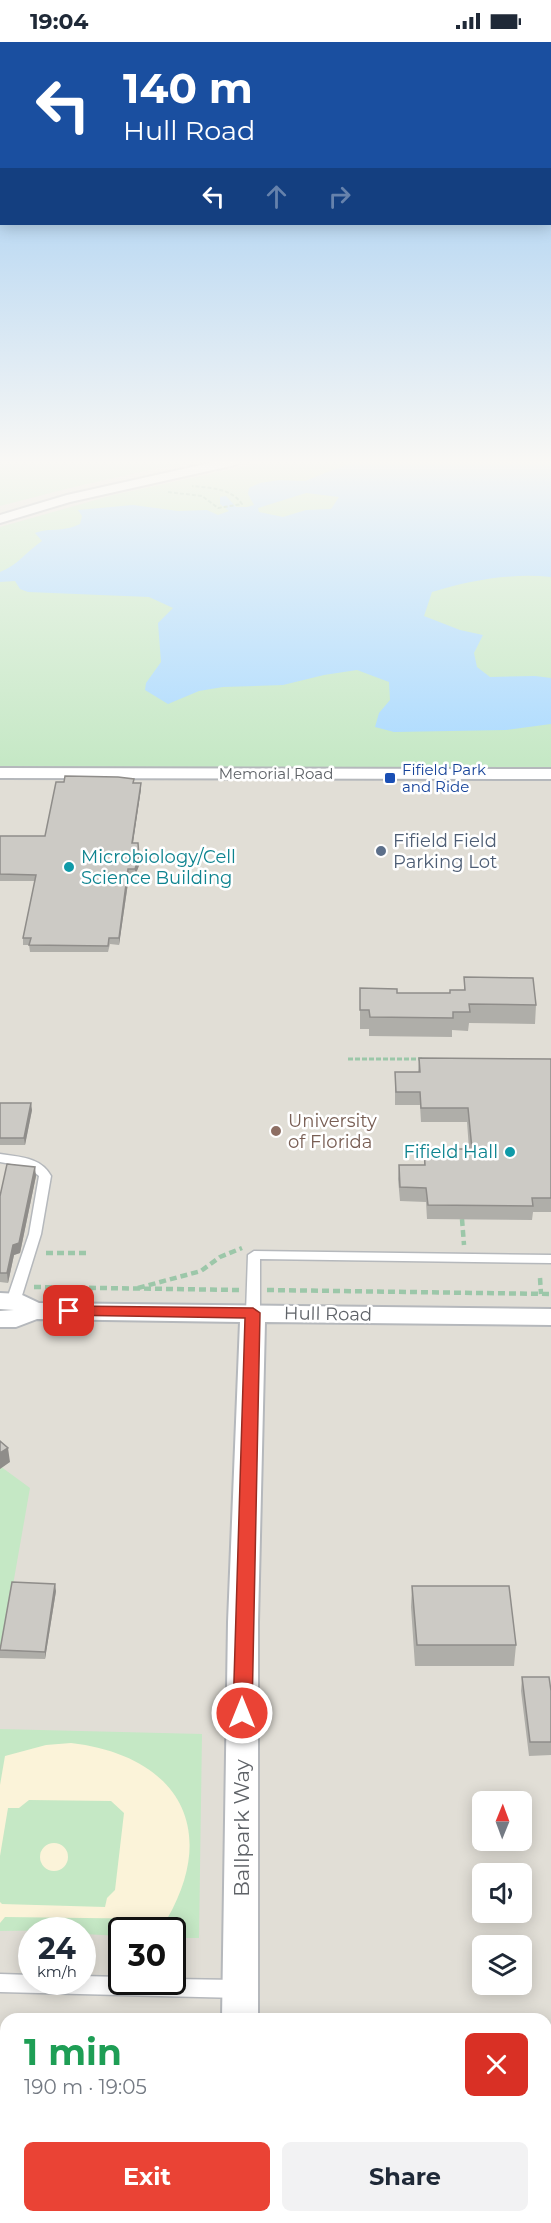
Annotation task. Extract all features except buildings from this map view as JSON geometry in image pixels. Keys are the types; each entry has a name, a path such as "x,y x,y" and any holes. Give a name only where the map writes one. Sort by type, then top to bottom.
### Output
{"street":[{"name":"Memorial Road","path":"0,773 551,774"},
{"name":"Hull Road","path":"14,1304 253,1313 551,1317"},
{"name":"Ballpark Way","path":"240,2004 243,1623 253,1313"}],"lane":[{"path":"0,1158 34,1165 42,1170 45,1176 35,1234 14,1304"},
{"path":"253,1313 254,1255 551,1259"},
{"path":"0,1983 240,2004"}],"path":[{"path":"348,1059 428,1059"},
{"path":"462,1220 465,1249"},
{"path":"134,1289 201,1271 220,1257 243,1248"},
{"path":"36,1253 89,1253"},
{"path":"540,1278 541,1293"},
{"path":"14,1304 134,1289 231,1290"},
{"path":"279,1290 551,1294"}],"shaded area":[{"name":"University of Florida","path":"0,563 551,563 551,2013 0,2013"}],"green space":[{"path":"0,563 551,563 551,770 0,768"},
{"path":"0,1466 30,1488 0,1659"},
{"path":"0,1729 202,1734 199,1938 186,1938 186,1917 108,1917 108,1935 96,1935 96,1917 18,1917 18,1931 0,1931"}],"sand":[{"path":"71,1743 107,1750 137,1762 161,1779 178,1800 188,1825 189,1854 183,1885 168,1917 5,1917 0,1923 0,1902 2,1904 105,1907 107,1898 115,1890 124,1813 111,1801 29,1800 19,1808 8,1808 0,1856 0,1785 5,1756 46,1745"},
{"path":"54,1843 64,1847 68,1857 64,1867 54,1871 44,1867 40,1857 44,1847"}],"water":[{"path":"16,563 551,563 551,577 491,578 432,592 424,616 460,630 483,635 474,653 477,667 490,677 551,678 551,724 506,730 394,732 375,727 379,713 390,700 389,682 357,670 283,685 223,687 199,691 168,704 145,690 146,683 161,662 158,623 173,608 149,597 28,592 20,589 15,581 0,582 0,572"}],"place":[{"name":"Fifield Park and Ride","path":"390,778"},
{"name":"Fifield Field Parking Lot","path":"381,851"},
{"name":"Microbiology/Cell Science Building","path":"69,867"},
{"name":"University of Florida","path":"276,1131"},
{"name":"Fifield Hall","path":"510,1152"}],"route":[{"path":"69,1311 253,1313 242,1713"}]}
